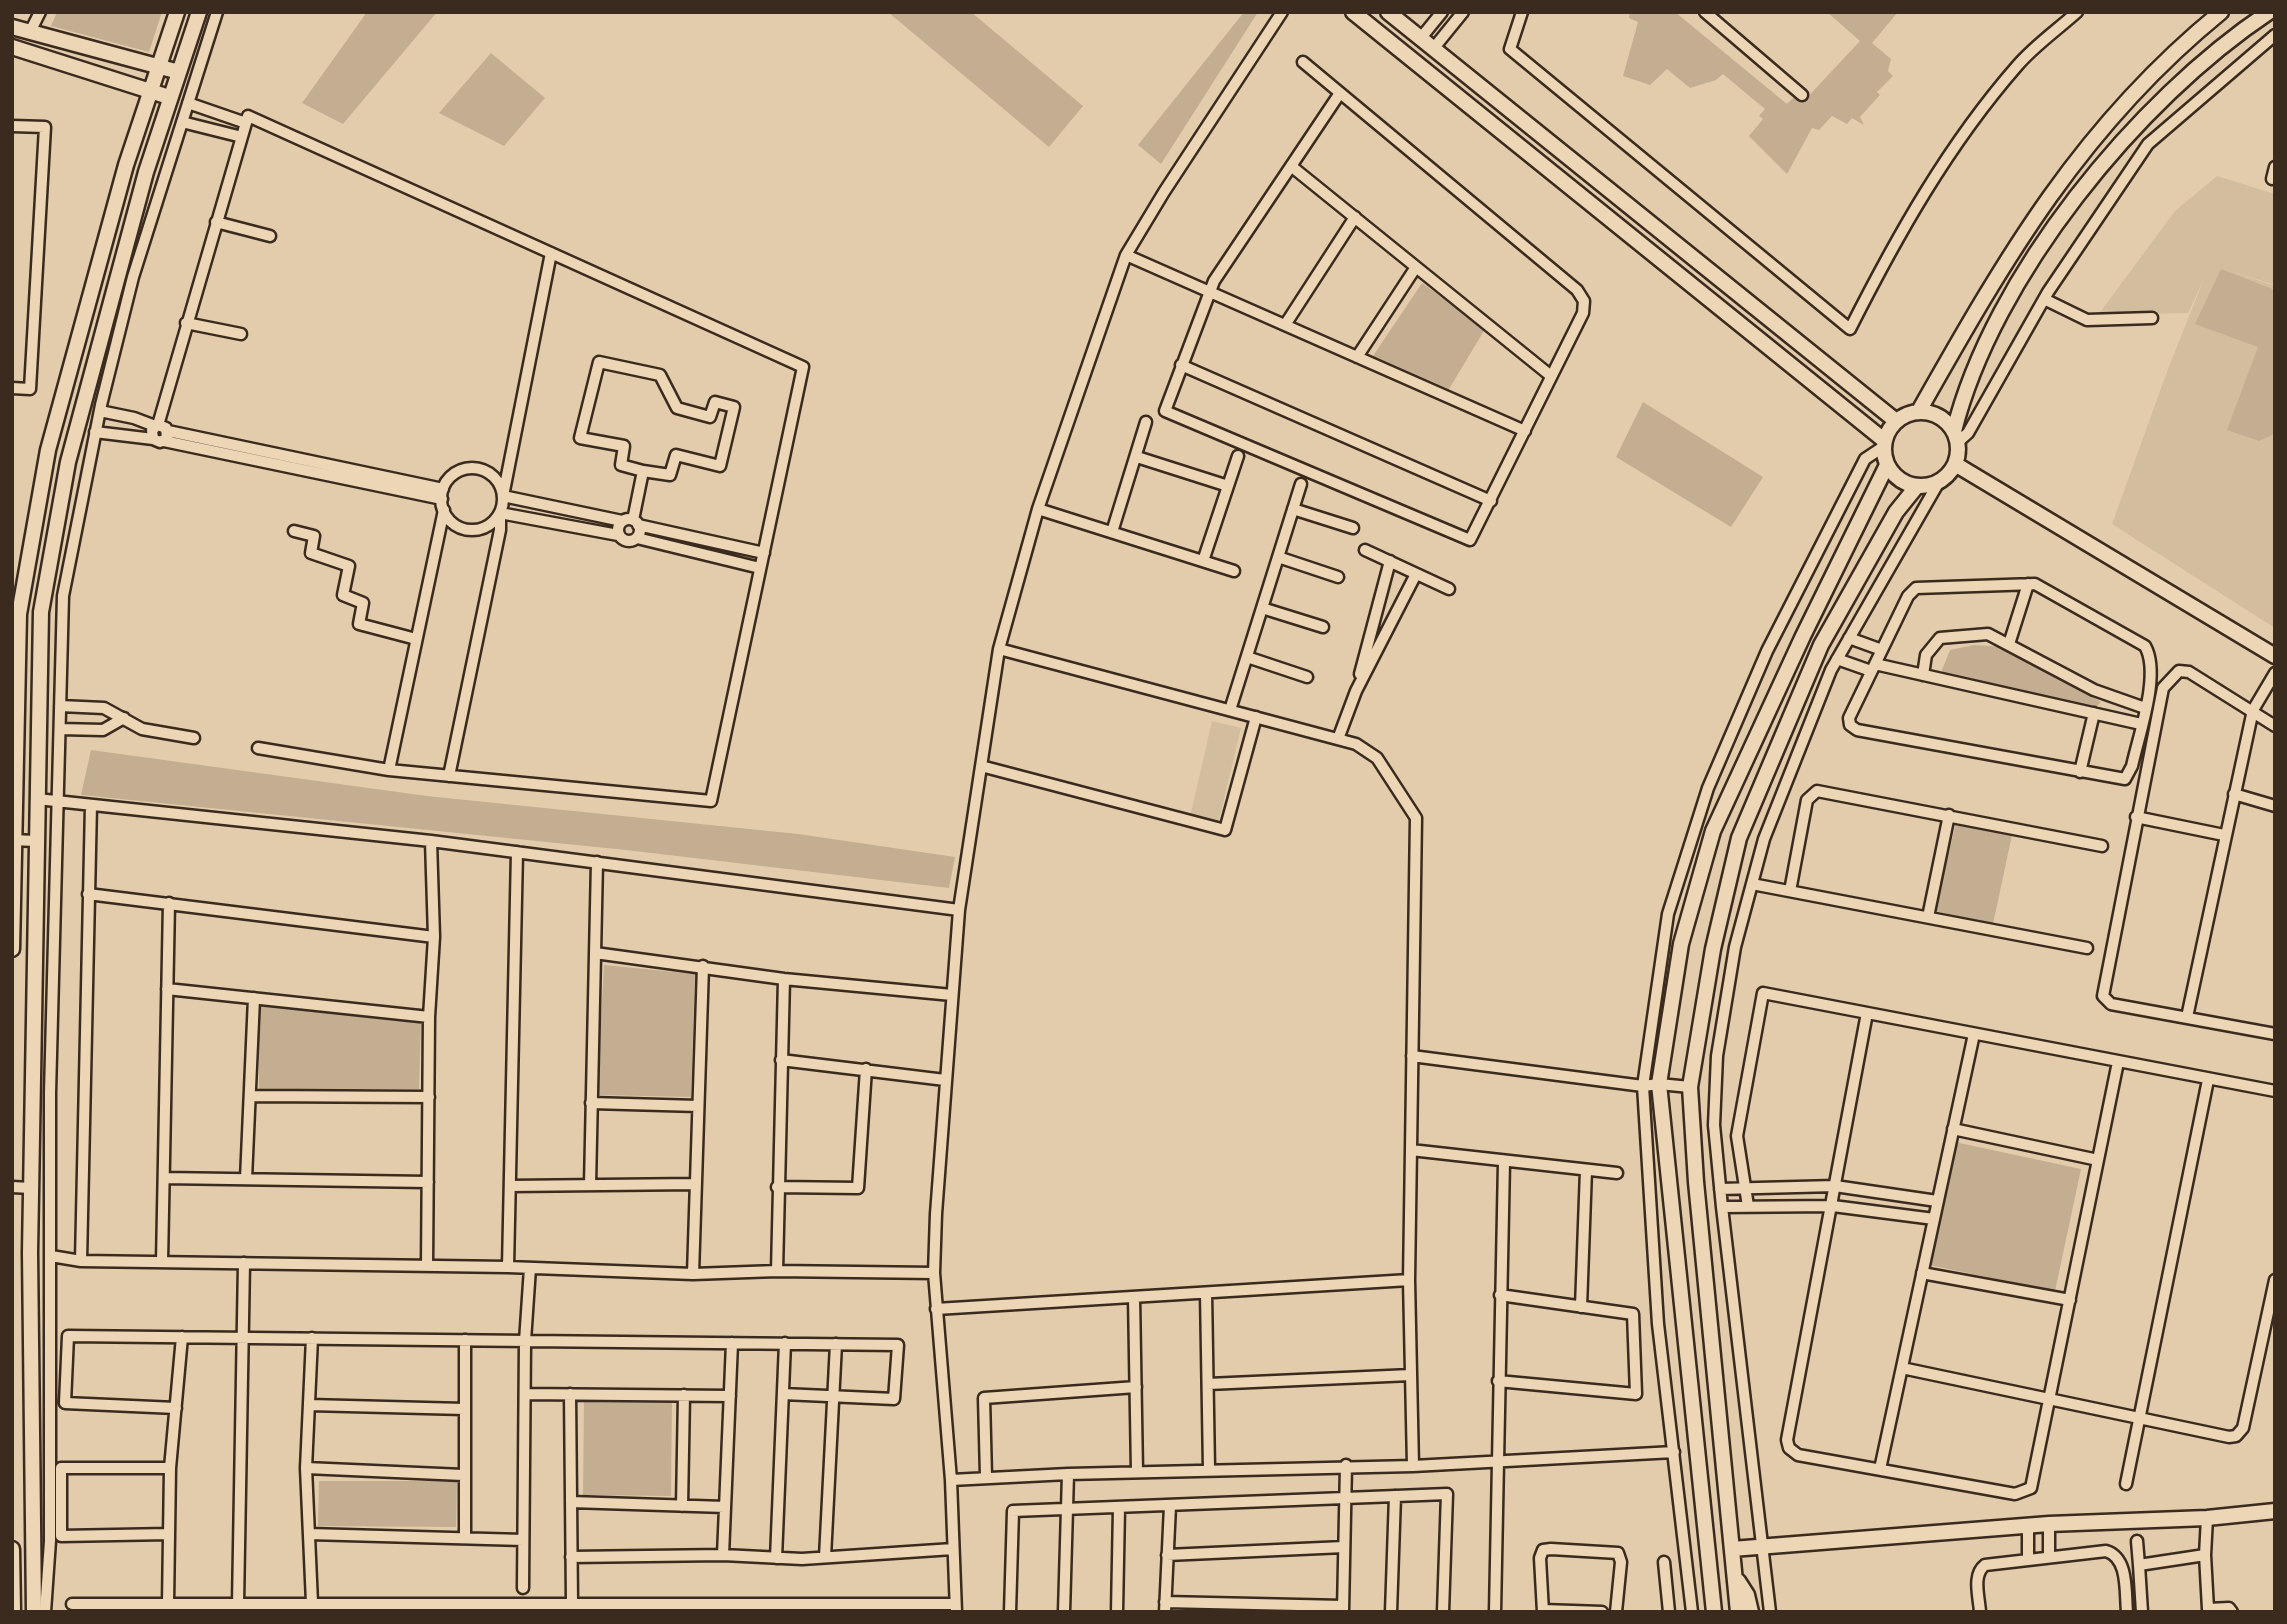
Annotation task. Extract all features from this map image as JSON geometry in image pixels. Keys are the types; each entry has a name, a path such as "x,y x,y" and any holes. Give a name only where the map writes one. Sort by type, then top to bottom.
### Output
{"street":[{"path":"30,32 40,12"},
{"path":"12,948 19,614 31,545 48,450 157,66 177,12"},
{"path":"34,1612 31,1188 41,612 68,462 142,185 199,12"},
{"path":"45,1612 50,1541 50,1093 63,596 95,432 133,277 217,12"},
{"path":"72,1604 572,1603 956,1608 951,1480 934,1273 945,1080 959,909 999,649 1038,509 1126,255 1282,12"},
{"path":"1353,12 1884,444 1888,466 1895,476 1917,486"},
{"path":"1388,12 1896,421"},
{"path":"1420,39 1442,12"},
{"path":"1433,49 1463,12"},
{"path":"1522,12 1510,49 1850,329 1903,225 1950,153 2018,65 2077,12"},
{"path":"1705,12 1802,95"},
{"path":"1919,411 2007,260 2068,169 2132,93 2221,12"},
{"path":"1770,1612 1765,1548 1714,1125 1717,1056 1735,947 1764,839 1837,659 1940,480 1955,464 1956,436 1968,382 1993,324 2085,186 2154,108 2214,54 2269,12"},
{"path":"12,27 179,72"},
{"path":"1956,436 1968,433 2044,299 2148,144 2275,35"},
{"path":"12,47 169,97"},
{"path":"1303,62 1577,290 1584,301 1583,313 1491,501 1473,536 1466,540 1169,414 1165,405 1210,292 1340,93"},
{"path":"188,103 246,123"},
{"path":"161,431 186,323 248,116 803,367 711,801 388,769 258,748"},
{"path":"182,122 242,137"},
{"path":"12,126 45,127 30,389 12,388"},
{"path":"1291,166 1551,376"},
{"path":"2272,179 2275,167"},
{"path":"1285,325 1355,217"},
{"path":"216,222 270,236"},
{"path":"449,776 500,530 503,496 551,253"},
{"path":"1126,255 1525,431"},
{"path":"1357,357 1416,267"},
{"path":"2044,299 2087,320 2152,318"},
{"path":"186,323 241,334"},
{"path":"598,362 660,375 677,408 710,417 715,402 734,407 720,466 676,455 670,475 643,471 621,465 624,446 580,438 598,362"},
{"path":"1181,365 1491,501"},
{"path":"100,411 134,418 161,431 443,499 457,526 467,529 486,527 500,513"},
{"path":"1692,1612 1658,1324 1643,1086 1668,914 1708,788 1767,650 1865,459 1884,444 1896,421 1919,411 1933,413 1945,420 1956,436"},
{"path":"1112,532 1146,422"},
{"path":"95,432 153,439 151,433 161,431"},
{"path":"1203,561 1238,456"},
{"path":"1137,457 1228,486"},
{"path":"1955,464 2275,656"},
{"path":"1714,1612 1659,1084 1681,944 1713,831 1803,636 1888,466"},
{"path":"388,769 443,499 456,473 477,468 494,477 503,496"},
{"path":"637,538 631,522 643,471"},
{"path":"1738,1612 1696,1182 1690,1087 1713,949 1739,838 1821,645 1896,512 1917,486 1940,480"},
{"path":"1230,710 1301,484"},
{"path":"503,496 764,553"},
{"path":"1038,509 1234,571"},
{"path":"1293,509 1353,528"},
{"path":"500,513 618,535 627,541 637,538 760,568"},
{"path":"618,535 618,527 631,522"},
{"path":"295,531 314,536 311,553 349,566 343,595 363,603 359,624 416,639"},
{"path":"1365,550 1449,589"},
{"path":"1278,557 1338,577"},
{"path":"1338,739 1356,691 1390,561"},
{"path":"1356,691 1416,574"},
{"path":"2009,644 2028,584"},
{"path":"2035,584 2145,646 2152,659 2132,766 2125,779 1857,730 1850,725 1849,718 1882,650 1908,596 1916,588 2035,584"},
{"path":"1262,608 1323,627"},
{"path":"1923,675 1926,655 1940,638 1988,634 2094,690 2144,708"},
{"path":"1849,638 1882,650"},
{"path":"999,649 1356,744 1377,758 1416,818 1409,1280 1413,1466"},
{"path":"1247,657 1307,677"},
{"path":"1837,659 1873,668 1923,675 2141,724"},
{"path":"2275,726 2189,672 2179,671 2170,677 2163,688 2103,996 2111,1004 2275,1034"},
{"path":"2187,1017 2253,710 2275,673"},
{"path":"60,706 104,708 142,729 194,738"},
{"path":"2080,772 2094,713"},
{"path":"981,766 1225,830 1256,717"},
{"path":"60,729 103,730 124,718"},
{"path":"1790,891 1807,800 1811,793 1817,791 2102,846"},
{"path":"2234,794 2275,806"},
{"path":"37,799 431,841 959,909"},
{"path":"80,1261 91,805"},
{"path":"1928,917 1949,815"},
{"path":"2136,817 2224,835"},
{"path":"13,840 36,841"},
{"path":"427,1266 429,1017 434,937 431,841"},
{"path":"508,1267 517,852"},
{"path":"590,1185 597,862"},
{"path":"1752,884 2087,948"},
{"path":"88,894 434,937"},
{"path":"162,1262 169,903"},
{"path":"595,953 784,979 952,995"},
{"path":"693,1274 703,966"},
{"path":"777,1271 784,979"},
{"path":"167,989 429,1017"},
{"path":"1748,1206 1737,1136 1763,993 2275,1091"},
{"path":"246,1179 254,998"},
{"path":"1867,1013 1833,1206 1787,1440 1789,1448 1798,1455 2015,1494 2024,1492 2034,1482 2118,1062"},
{"path":"1880,1469 1975,1034"},
{"path":"1412,1056 1643,1086 1659,1084 1690,1087"},
{"path":"781,1060 945,1080"},
{"path":"777,1187 858,1188 866,1069"},
{"path":"2126,1484 2208,1080"},
{"path":"250,1096 429,1097"},
{"path":"592,1103 698,1105"},
{"path":"1953,1129 2098,1160"},
{"path":"1410,1150 1617,1173"},
{"path":"1494,1612 1495,1461 1504,1162"},
{"path":"1581,1307 1586,1170"},
{"path":"164,1178 428,1182"},
{"path":"510,1186 695,1184"},
{"path":"1720,1189 1835,1186 1937,1201"},
{"path":"12,1187 31,1188"},
{"path":"1722,1207 1833,1206 1934,1219"},
{"path":"51,1256 80,1261 508,1267 693,1274 777,1271 934,1273"},
{"path":"238,1604 244,1263"},
{"path":"523,1588 525,1341 530,1268"},
{"path":"1922,1273 2070,1300"},
{"path":"936,1309 1409,1280"},
{"path":"1902,1368 2141,1416 2230,1437 2236,1436 2243,1428 2275,1280"},
{"path":"1206,1293 1209,1469"},
{"path":"1498,1381 1636,1394 1633,1314 1500,1295"},
{"path":"1134,1297 1138,1472"},
{"path":"177,1408 65,1403 68,1336 898,1345 894,1399 783,1394"},
{"path":"169,1604 170,1468 182,1337"},
{"path":"312,1338 306,1468 312,1603"},
{"path":"465,1340 465,1538"},
{"path":"723,1555 732,1343"},
{"path":"776,1558 785,1343"},
{"path":"825,1557 836,1344"},
{"path":"1208,1384 1411,1375"},
{"path":"986,1476 984,1398 1136,1387"},
{"path":"525,1394 730,1396"},
{"path":"570,1394 572,1603"},
{"path":"682,1506 684,1395"},
{"path":"309,1405 464,1409"},
{"path":"951,1480 986,1476 1209,1469 1413,1466 1674,1452"},
{"path":"1170,1506 1165,1607 1343,1609 1346,1465"},
{"path":"169,1534 61,1536 61,1468 170,1468"},
{"path":"306,1468 463,1475"},
{"path":"1064,1612 1068,1474"},
{"path":"1010,1612 1013,1511 1447,1494 1444,1612"},
{"path":"1391,1612 1395,1496"},
{"path":"571,1502 725,1507"},
{"path":"1117,1612 1119,1508"},
{"path":"1732,1549 2028,1525 2207,1518 2275,1511"},
{"path":"2207,1518 2205,1555 2208,1609 2229,1608 2232,1612"},
{"path":"2049,1524 2049,1556"},
{"path":"2028,1525 2028,1558"},
{"path":"309,1534 523,1540"},
{"path":"2137,1541 2143,1612"},
{"path":"1167,1555 1344,1547"},
{"path":"12,1549 13,1612"},
{"path":"571,1557 825,1557 953,1549"},
{"path":"1602,1612 1543,1611 1543,1550 1618,1553 1621,1562 1616,1612"},
{"path":"1980,1612 1977,1578 1981,1567 1992,1562 2112,1552 2123,1567 2126,1612"},
{"path":"2139,1565 2205,1555"},
{"path":"1664,1562 1669,1612"},
{"path":"1735,1577 1746,1595 1751,1612"}],"shaded area":[{"path":"57,12 162,12 149,52 51,26"},
{"path":"367,12 437,12 343,124 302,103"},
{"path":"888,12 971,12 1083,106 1049,147"},
{"path":"1244,12 1258,12 1161,164 1138,145"},
{"path":"1630,12 1675,12 1787,104 1794,97 1802,103 1860,41 1827,12 1898,12 1872,43 1891,59 1888,71 1893,76 1877,92 1880,95 1860,117 1864,125 1852,118 1847,124 1832,116 1819,130 1812,128 1787,174 1749,136 1763,119 1759,116 1765,109 1723,74 1716,80 1690,88 1667,69 1650,85 1623,76 1638,22 1629,18"},
{"path":"491,53 545,98 504,146 439,113"},
{"path":"2217,176 2275,194 2275,285 2225,269 2275,286 2275,628 2112,524 2204,279 2188,313 2098,315 2175,211"},
{"path":"2221,269 2275,290 2275,434 2259,441 2227,430 2258,347 2195,324"},
{"path":"1422,283 1485,329 1449,389 1373,356"},
{"path":"1643,402 1763,477 1731,527 1616,457"},
{"path":"1974,645 2004,647 2101,702 2093,710 1947,678 1942,670 1950,650"},
{"path":"1212,721 1241,728 1218,824 1190,817"},
{"path":"91,750 427,796 798,834 955,857 949,888 626,850 81,795"},
{"path":"1956,823 2012,835 1993,924 1935,911"},
{"path":"604,965 695,974 691,1097 597,1095"},
{"path":"259,1004 421,1021 419,1089 259,1089"},
{"path":"1950,1141 2081,1169 2055,1291 1924,1264"},
{"path":"584,1398 672,1399 671,1496 583,1495"},
{"path":"319,1481 457,1481 456,1527 318,1526"}]}
